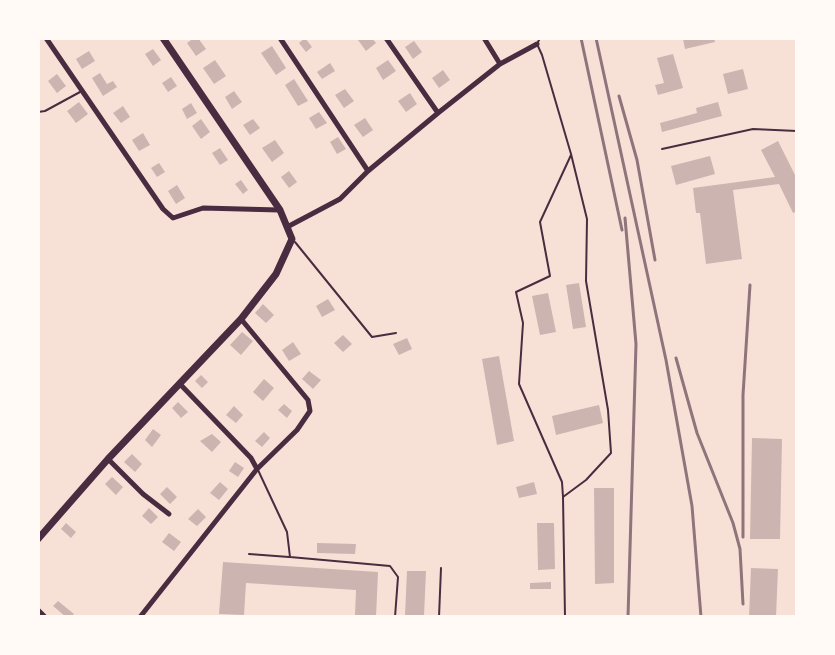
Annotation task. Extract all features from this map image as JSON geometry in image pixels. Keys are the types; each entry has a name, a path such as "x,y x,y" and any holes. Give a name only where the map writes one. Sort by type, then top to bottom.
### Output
{"main road":[{"path":"38,539 108,459 241,319 276,274 292,239 280,210 163,38"}],"street":[{"path":"46,38 163,209 173,218 203,208 280,210"},
{"path":"280,38 368,171"},
{"path":"386,38 438,113"},
{"path":"484,38 500,64"},
{"path":"289,226 340,199 368,171 438,113 500,64 538,41"},
{"path":"140,617 257,469 306,419 310,411 308,400 241,319"},
{"path":"179,383 251,458 257,469"},
{"path":"108,459 143,494 169,514"},
{"path":"38,610 45,617"}],"lane":[{"path":"538,41 587,219 586,281 608,410 611,453 586,480 563,497"},
{"path":"38,112 82,90"},
{"path":"662,149 753,129 797,131"},
{"path":"565,617 562,482 519,384 523,323 516,292 550,276 540,222 571,154"},
{"path":"292,239 372,337 396,333"},
{"path":"257,469 287,532 290,557"},
{"path":"249,554 390,566 398,577 395,617"},
{"path":"439,617 441,568"}],"building":[{"path":"198,38 206,49 196,56 187,43"},
{"path":"305,38 312,47 306,52 299,43"},
{"path":"372,38 376,43 366,51 358,40"},
{"path":"714,38 715,42 685,49 683,39"},
{"path":"414,41 422,52 413,59 405,47"},
{"path":"272,46 286,68 276,75 261,53"},
{"path":"153,49 161,60 153,66 145,54"},
{"path":"89,51 95,61 82,69 76,59"},
{"path":"673,54 683,88 658,95 655,85 664,83 657,58"},
{"path":"215,60 226,76 214,84 203,68"},
{"path":"388,60 396,71 383,80 376,68"},
{"path":"330,63 335,71 322,79 317,72"},
{"path":"743,69 748,89 728,94 723,74"},
{"path":"443,70 450,80 439,88 432,78"},
{"path":"100,73 107,84 113,81 117,87 103,96 92,78"},
{"path":"57,74 66,86 57,93 48,81"},
{"path":"171,77 177,86 168,92 162,83"},
{"path":"294,79 308,101 298,106 285,85"},
{"path":"345,89 354,101 344,108 335,95"},
{"path":"234,91 242,102 232,109 225,97"},
{"path":"410,93 417,104 406,112 398,101"},
{"path":"79,102 88,114 76,123 67,111"},
{"path":"718,102 722,116 662,132 660,123 697,113 696,108"},
{"path":"191,103 197,113 187,119 182,109"},
{"path":"123,106 130,117 121,123 113,113"},
{"path":"319,112 327,123 316,129 309,118"},
{"path":"365,118 373,130 363,137 354,125"},
{"path":"201,119 210,132 201,139 192,126"},
{"path":"253,119 260,128 250,135 243,125"},
{"path":"143,133 150,145 139,151 132,140"},
{"path":"338,137 346,149 337,154 330,142"},
{"path":"275,140 284,153 272,162 262,148"},
{"path":"778,141 797,179 797,211 793,213 779,184 733,190 742,259 706,264 700,213 696,213 693,188 775,177 761,150"},
{"path":"220,148 228,160 220,165 212,153"},
{"path":"710,156 715,174 676,185 671,166"},
{"path":"159,163 165,172 157,177 151,168"},
{"path":"289,171 297,182 289,188 281,177"},
{"path":"241,180 248,190 243,194 235,184"},
{"path":"177,185 185,198 176,204 168,191"},
{"path":"579,283 586,327 573,329 566,285"},
{"path":"548,293 556,332 540,335 532,296"},
{"path":"328,299 335,310 322,317 316,306"},
{"path":"263,304 274,315 266,323 255,313"},
{"path":"242,332 253,341 241,355 230,345"},
{"path":"343,335 352,344 343,352 334,343"},
{"path":"407,338 412,349 399,355 393,344"},
{"path":"293,342 301,354 289,361 282,350"},
{"path":"499,356 514,441 497,445 482,359"},
{"path":"309,371 321,380 313,389 302,379"},
{"path":"201,375 208,382 202,388 195,381"},
{"path":"264,379 274,388 263,401 253,392"},
{"path":"178,402 188,412 181,418 172,408"},
{"path":"284,404 292,411 287,418 278,410"},
{"path":"599,405 603,423 556,435 552,416"},
{"path":"234,406 243,415 236,423 226,415"},
{"path":"153,429 161,435 152,447 145,440"},
{"path":"264,432 270,438 262,447 255,441"},
{"path":"212,434 221,442 212,452 200,441"},
{"path":"752,438 782,439 780,539 750,539"},
{"path":"132,454 142,464 135,472 124,462"},
{"path":"235,462 244,468 238,477 229,471"},
{"path":"112,477 123,487 116,495 105,484"},
{"path":"220,482 228,489 219,500 210,493"},
{"path":"534,482 537,494 519,498 516,487"},
{"path":"167,487 177,497 170,504 160,494"},
{"path":"594,488 614,488 614,583 595,584"},
{"path":"149,508 158,517 151,524 142,516"},
{"path":"198,509 206,517 197,526 188,519"},
{"path":"66,523 76,532 71,538 61,529"},
{"path":"537,523 554,523 555,569 538,570"},
{"path":"169,533 181,542 174,551 162,542"},
{"path":"317,543 356,544 355,554 317,553"},
{"path":"223,562 378,572 376,617 355,615 356,590 246,583 244,615 219,614"},
{"path":"751,568 778,569 776,617 749,617"},
{"path":"407,571 426,571 424,616 405,615"},
{"path":"551,582 551,589 530,589 530,583"},
{"path":"58,601 74,614 71,617 66,617 53,606"}],"railway":[{"path":"581,38 622,230"},
{"path":"596,38 666,360 692,506 701,617"},
{"path":"619,96 637,160 655,260"},
{"path":"625,218 636,344 628,617"},
{"path":"743,537 743,395 750,285"},
{"path":"676,358 697,433 733,523 740,549 743,604"}]}
